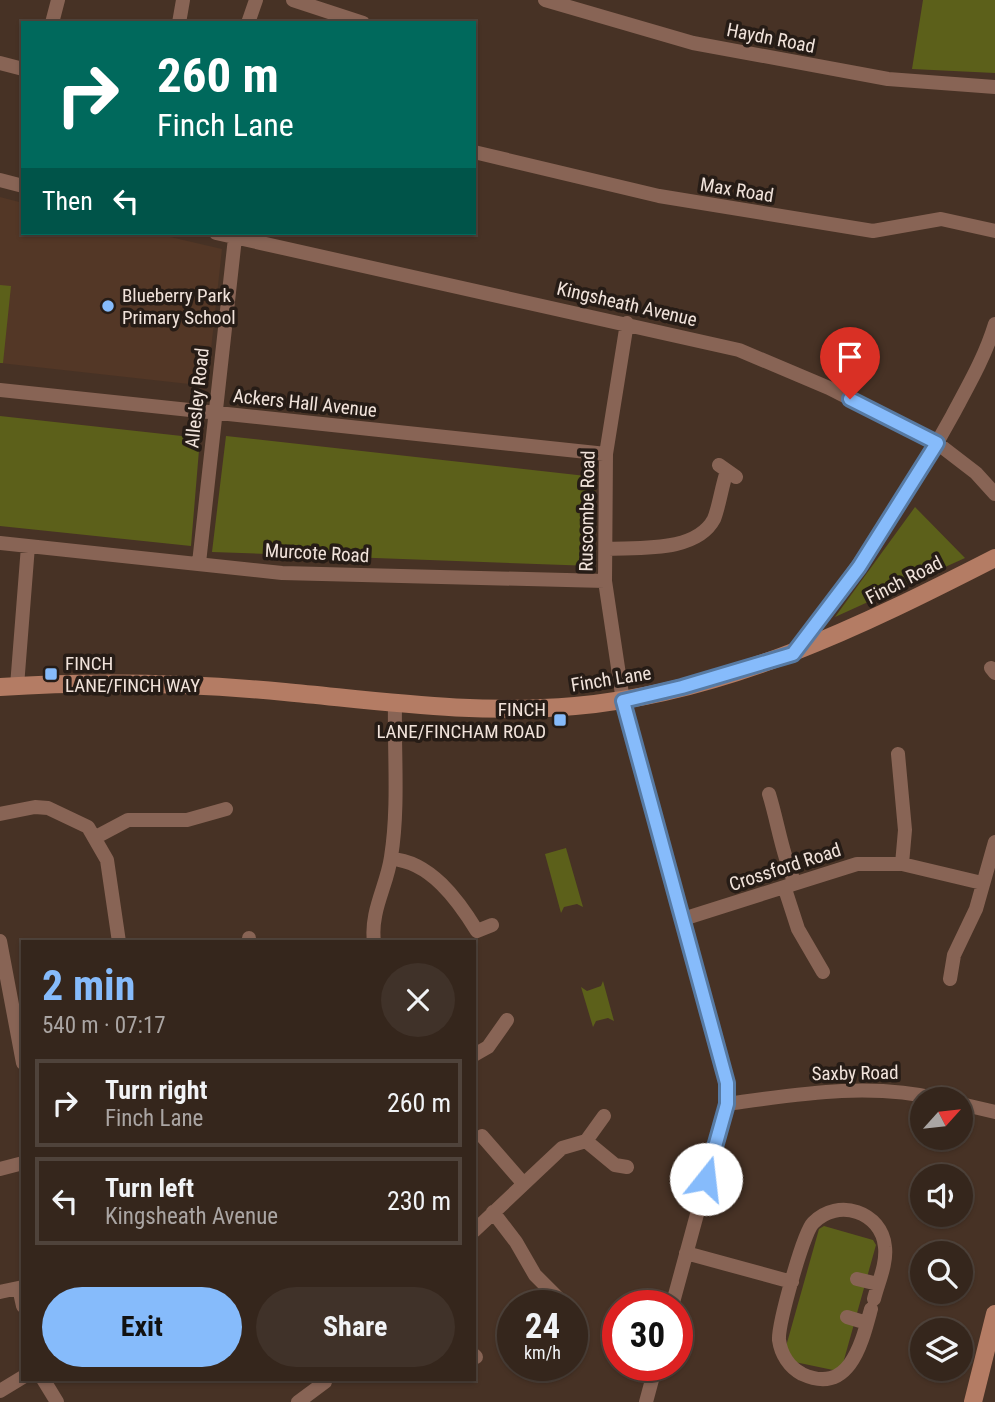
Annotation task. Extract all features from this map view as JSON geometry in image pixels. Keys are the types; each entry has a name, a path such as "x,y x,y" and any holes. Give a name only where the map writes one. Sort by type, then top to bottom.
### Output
{"street":[{"path":"53,21 58,0"},
{"path":"179,21 183,0"},
{"path":"249,21 256,0"},
{"path":"293,0 357,21"},
{"name":"Haydn Road","path":"545,0 693,43 888,79 995,87"},
{"path":"0,64 21,69"},
{"name":"Max Road","path":"476,152 659,196 873,231 942,219 995,231"},
{"path":"0,180 21,185"},
{"name":"Kingsheath Avenue","path":"224,235 739,350 829,388 937,443 976,472 995,494"},
{"name":"Allesley Road","path":"199,563 236,238"},
{"name":"Ruscombe Road","path":"627,323 606,454 605,581 623,701 727,1083 727,1104"},
{"path":"793,654 859,567 937,443 987,352 995,324"},
{"name":"Ackers Hall Avenue","path":"0,390 606,454"},
{"path":"606,549 670,545 695,537 708,528 716,515 727,471"},
{"name":"Murcote Road","path":"0,543 282,573 605,581"},
{"path":"8,686 28,546"},
{"name":"Finch Road","path":"793,654 876,618 995,558"},
{"name":"Finch Lane","path":"8,686 166,685 284,692 465,709 530,709 623,701 682,687 793,654"},
{"path":"374,940 372,924 391,859 395,812 395,704"},
{"path":"898,754 905,830 902,864"},
{"path":"769,794 798,929 823,972"},
{"path":"0,814 36,807 48,808 74,819 96,837 112,878 119,940"},
{"path":"96,837 128,820 187,820 226,809"},
{"path":"950,979 954,955 976,909 995,842"},
{"path":"391,859 410,860 428,874 458,900 477,931 492,925"},
{"name":"Crossford Road","path":"683,919 857,864 902,864 982,883"},
{"path":"0,942 21,1052"},
{"path":"476,1054 488,1047 507,1020"},
{"name":"Saxby Road","path":"727,1104 837,1089 910,1092"},
{"path":"676,1290 727,1104"},
{"path":"973,1107 995,1112"},
{"path":"476,1229 562,1148 586,1141 604,1116"},
{"path":"482,1136 523,1183"},
{"path":"586,1141 615,1165 627,1167"},
{"path":"0,1168 21,1163"},
{"path":"816,1201 823,1215"},
{"path":"836,1210 856,1211 867,1216 880,1230 886,1254 858,1354 841,1372 826,1378 798,1372 784,1356 779,1331 806,1234 823,1215 836,1210"},
{"path":"493,1212 516,1242 535,1275 550,1290"},
{"path":"880,1230 894,1222"},
{"path":"686,1254 792,1282"},
{"path":"857,1279 878,1284"},
{"path":"0,1292 21,1287"},
{"path":"847,1317 871,1310"},
{"path":"973,1402 995,1314"},
{"path":"770,1364 784,1356"},
{"path":"841,1372 849,1386"},
{"path":"0,1391 21,1378"},
{"path":"44,1381 57,1402"},
{"path":"298,1402 325,1381"},
{"path":"646,1402 652,1381"}],"shaded area":[{"path":"923,0 995,0 995,73 912,69"},
{"name":"Blueberry Park Primary School","path":"0,197 21,202 21,235 162,235 222,249 207,386 0,363"},
{"path":"0,285 11,286 3,363 0,363"},
{"path":"0,416 200,438 191,546 0,526"},
{"path":"226,436 595,477 593,566 212,552"},
{"path":"915,507 965,558 835,617"},
{"path":"566,848 583,907 577,904 564,907 561,913 545,854"},
{"path":"603,981 614,1021 608,1018 596,1021 593,1027 581,987 587,991 601,986"},
{"path":"824,1226 873,1240 876,1245 842,1367 833,1370 790,1361 785,1350 819,1229"}],"place":[{"name":"Blueberry Park Primary School","path":"108,306"},
{"name":"FINCH LANE/FINCH WAY","path":"51,674"},
{"name":"FINCH LANE/FINCHAM ROAD","path":"560,720"}],"route":[{"path":"706,1179 727,1104 727,1083 623,701 735,673 793,654 859,567 937,443 850,399"}]}
